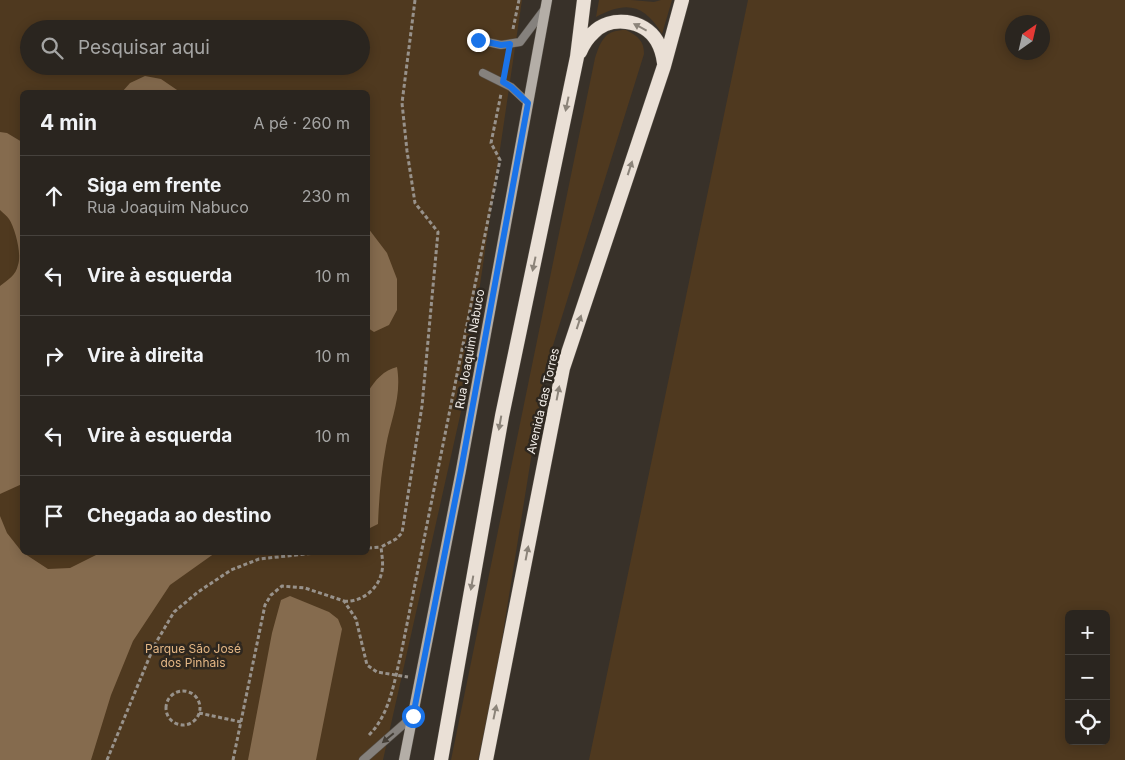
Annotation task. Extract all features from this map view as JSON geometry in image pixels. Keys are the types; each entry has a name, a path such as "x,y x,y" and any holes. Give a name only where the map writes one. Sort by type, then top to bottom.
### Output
{"highway":[{"path":"441,760 502,416 577,57 584,0"},
{"name":"Avenida das Torres","path":"486,760 563,368 664,66 682,0"},
{"path":"577,57 584,43 593,32 606,24 619,21 633,23 646,29 656,39 662,52 664,66"}],"main road":[{"name":"Rua Joaquim Nabuco","path":"404,760 461,470 546,4"}],"lane":[{"path":"478,40 501,45 520,42 546,4"},
{"path":"483,73 511,87 528,103"},
{"path":"363,760 413,716"}],"path":[{"path":"370,548 381,547 396,539 404,526 422,406 438,232 415,203 402,103 415,0"},
{"path":"366,738 377,727 386,710 401,654 429,519 500,160 491,143 519,0"},
{"path":"233,760 265,605 271,595 282,586 305,588 344,601 351,602 362,598 374,588 381,576 381,547"},
{"path":"107,760 154,646 174,612 198,592 231,570 258,560 299,555"},
{"path":"344,601 356,620 367,665 377,672 420,679"},
{"path":"180,691 191,692 199,700 199,713 190,724 179,724 170,718 167,712 168,701 175,693 180,691"},
{"path":"199,713 241,722"}],"green space":[{"name":"Parque São José dos Pinhais","path":"0,0 522,0 462,407 383,760 0,760"},
{"path":"599,0 654,2 672,0 662,34 648,16 633,8 616,9 596,17"},
{"path":"748,0 1125,0 1125,760 589,760"},
{"path":"619,30 626,30 640,39 644,54 545,371 496,677 478,760 451,760 595,58 599,46 605,37"}],"shaded area":[{"path":"145,76 161,79 177,90 124,90 130,83"},
{"path":"0,132 7,133 20,141 20,485 0,494 0,286 15,272 19,254 16,235 11,223 0,210"},
{"path":"370,231 387,253 397,279 397,310 389,325 374,332 370,329"},
{"path":"397,367 397,398 383,466 378,524 370,528 370,389 380,376 388,370"},
{"path":"0,516 7,533 20,549 20,555 27,555 48,569 70,568 96,555 212,555 170,585 133,641 111,695 91,760 0,760"},
{"path":"290,596 329,612 338,619 342,629 316,760 248,760 272,633 281,600"}],"route":[{"path":"413,716 461,470 528,103 503,82 510,44 501,45 478,40"}]}
